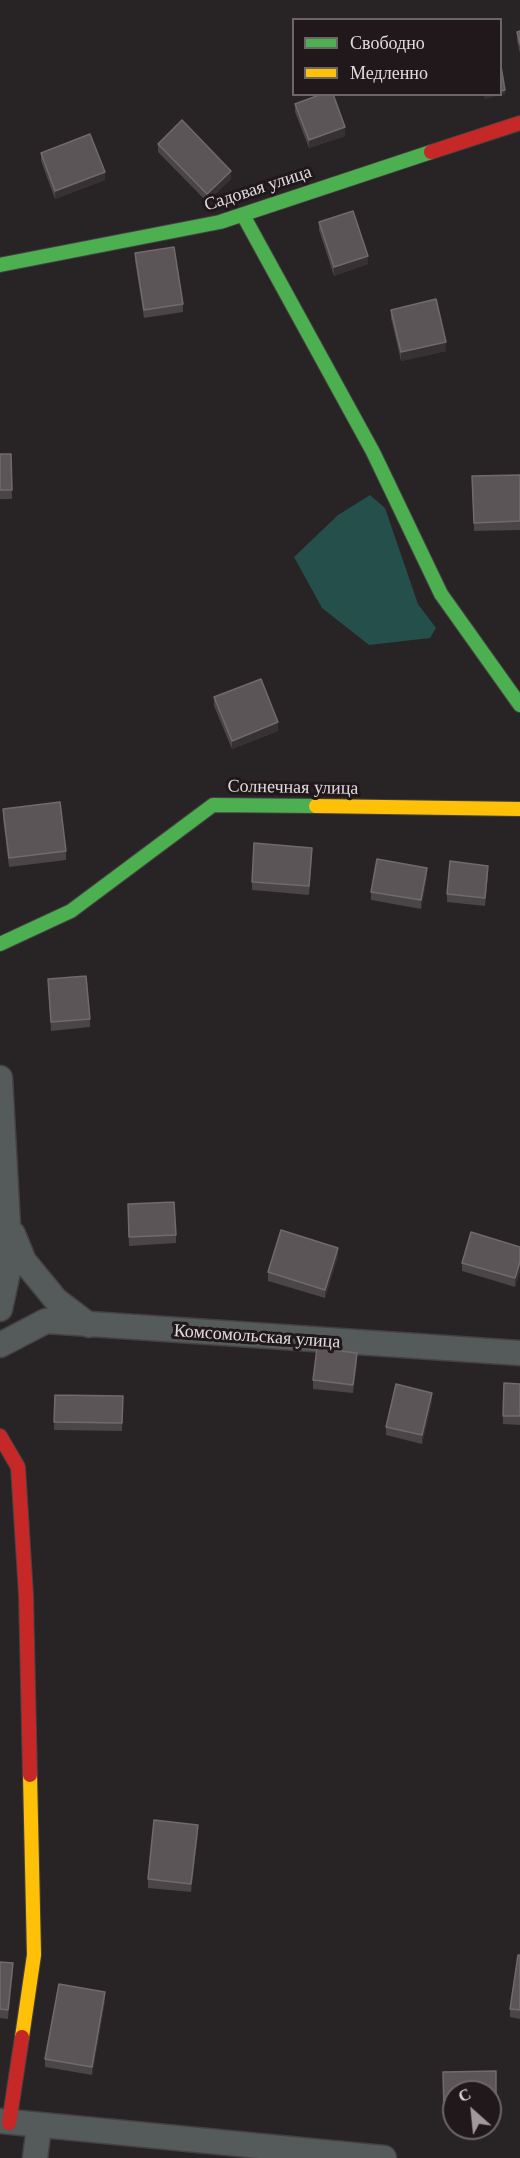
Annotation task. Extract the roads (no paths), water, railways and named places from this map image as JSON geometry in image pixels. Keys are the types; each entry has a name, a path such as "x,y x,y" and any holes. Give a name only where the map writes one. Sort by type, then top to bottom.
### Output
{"street":[{"name":"Садовая улица","path":"0,265 220,222 520,123"},
{"path":"243,215 373,452 441,594 519,700 520,705"},
{"name":"Солнечная улица","path":"0,943 71,911 213,805 520,809"},
{"path":"0,1078 10,1263 0,1309"},
{"path":"8,1224 24,1261 56,1300 89,1325"},
{"name":"Комсомольская улица","path":"0,1344 46,1321 520,1353"},
{"path":"0,1436 18,1467 26,1595 34,1955 5,2122 384,2158"},
{"path":"35,2158 39,2126"}]}
